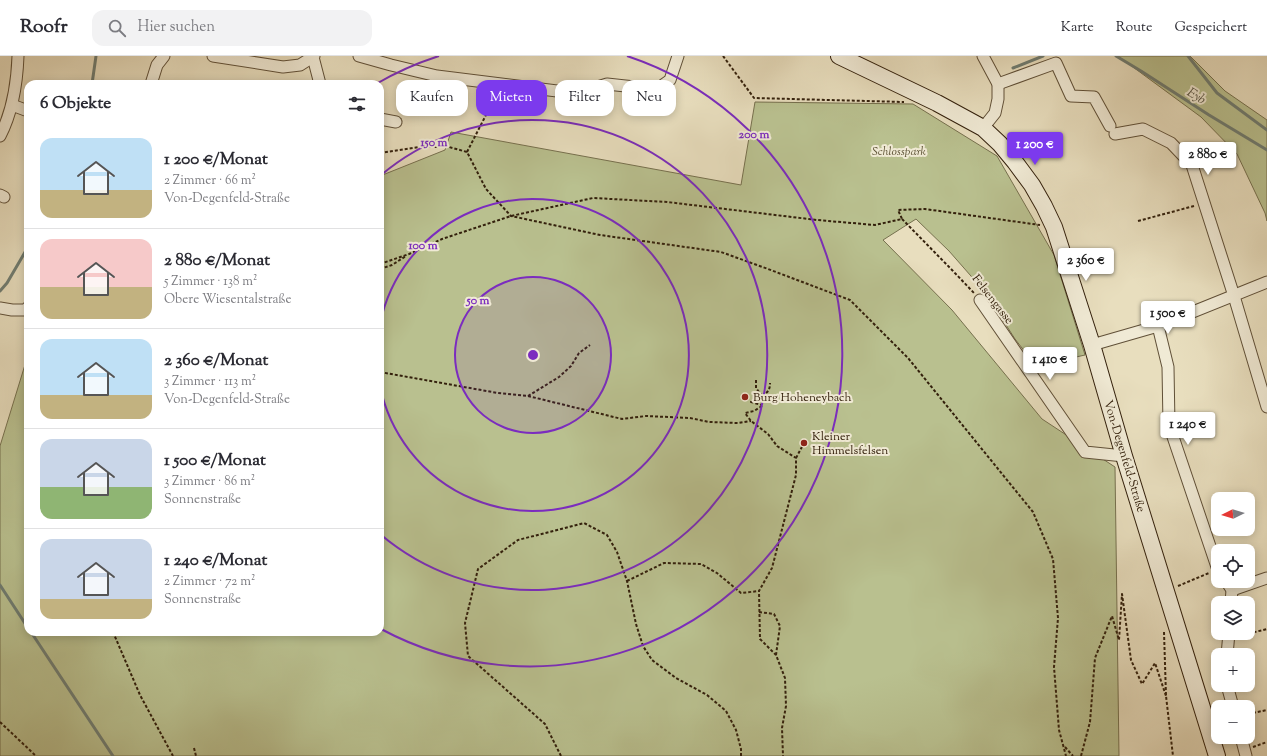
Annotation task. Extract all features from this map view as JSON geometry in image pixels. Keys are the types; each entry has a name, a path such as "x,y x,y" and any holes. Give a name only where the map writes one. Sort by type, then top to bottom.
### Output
{"main road":[{"name":"Von-Degenfeld-Straße","path":"839,56 937,103 983,128 1000,144 1015,162 1032,185 1044,206 1054,227 1092,345 1124,456 1218,756"}],"street":[{"path":"0,136 12,105 18,74 18,56"},
{"path":"152,80 157,64 164,56"},
{"path":"213,56 283,67 300,65 313,56 319,80"},
{"path":"359,56 391,66 436,76 476,81"},
{"path":"547,90 588,90 607,84 653,89 660,87 670,80 678,56"},
{"path":"983,56 998,84 998,99 994,113 983,128"},
{"path":"998,84 1056,63 1071,96 1094,97 1112,130 1143,129 1171,143 1192,165 1234,296 1267,407"},
{"path":"12,105 24,110"},
{"path":"384,120 396,122"},
{"path":"1092,345 1158,326 1267,282"},
{"name":"Felsengasse","path":"980,300 1085,452 1124,456"},
{"path":"0,308 12,310 24,309"},
{"path":"1158,326 1168,366 1169,425 1211,549"},
{"path":"1255,580 1267,578"}],"path":[{"path":"723,56 754,98 905,102"},
{"path":"467,152 485,116"},
{"path":"384,152 419,147 449,147 467,152 486,189 511,216 600,235 721,252 850,300 908,358 1033,512 1053,560 1058,618 1054,667 1059,730 1066,756"},
{"path":"384,263 442,239 511,216 593,198 667,202 817,220 876,225 902,219 898,210 924,209 1043,226"},
{"path":"1138,221 1205,203"},
{"name":"Felsengasse","path":"902,219 954,271 980,300"},
{"path":"384,268 392,265 408,254"},
{"path":"528,396 559,377 571,366 579,353 590,345"},
{"path":"384,373 498,393 528,396 622,419 646,416 690,418 709,422 738,423 751,421"},
{"path":"756,380 756,388 762,396"},
{"path":"770,383 768,393 751,402 762,406 754,411 745,413 751,421 768,434 777,446 796,458"},
{"path":"783,756 782,728 786,706 784,678 776,655 760,639 759,592 772,568 796,475 796,458 804,443"},
{"path":"561,756 545,724 468,656 465,623 478,569 518,540 584,524 607,535 617,552 627,581 636,624 643,646 652,660 676,678 707,695 726,711 736,730 741,749 741,756"},
{"path":"627,581 664,563 701,564 717,573 741,593 759,592"},
{"path":"1166,591 1211,573"},
{"path":"1081,756 1090,722 1095,658 1112,616 1119,640 1122,594 1131,660 1142,684 1155,663 1166,696"},
{"path":"759,612 774,614 780,626 776,655"},
{"path":"1164,629 1166,696 1173,756"},
{"path":"1255,631 1267,629"},
{"path":"115,636 140,695 173,756"},
{"path":"1255,713 1267,710"},
{"path":"0,722 36,756"},
{"path":"1245,753 1267,742"},
{"path":"1064,746 1073,756"},
{"path":"194,748 196,756"}],"green space":[{"path":"1118,56 1190,56 1225,91 1267,120 1267,221 1265,213 1237,154 1201,117"},
{"name":"Schlosspark","path":"755,102 913,104 997,156 1054,255 1085,355 1036,366 1015,339 985,292 949,251 916,219 883,240 952,310 1042,419 1115,467 1119,756 0,756 0,446 24,368 24,636 384,636 384,174 445,150 451,132 741,185"}],"waterway":[{"path":"93,80 96,56"},
{"name":"Eyb","path":"1013,68 1043,56"},
{"name":"Eyb","path":"1116,56 1267,150"},
{"path":"1188,56 1217,93 1267,130"},
{"path":"0,291 7,283 24,254"},
{"path":"0,585 24,622"},
{"path":"34,636 113,756"}],"place":[{"name":"Burg Hoheneybach","path":"745,397"},
{"name":"Kleiner Himmelsfelsen","path":"804,443"}]}
